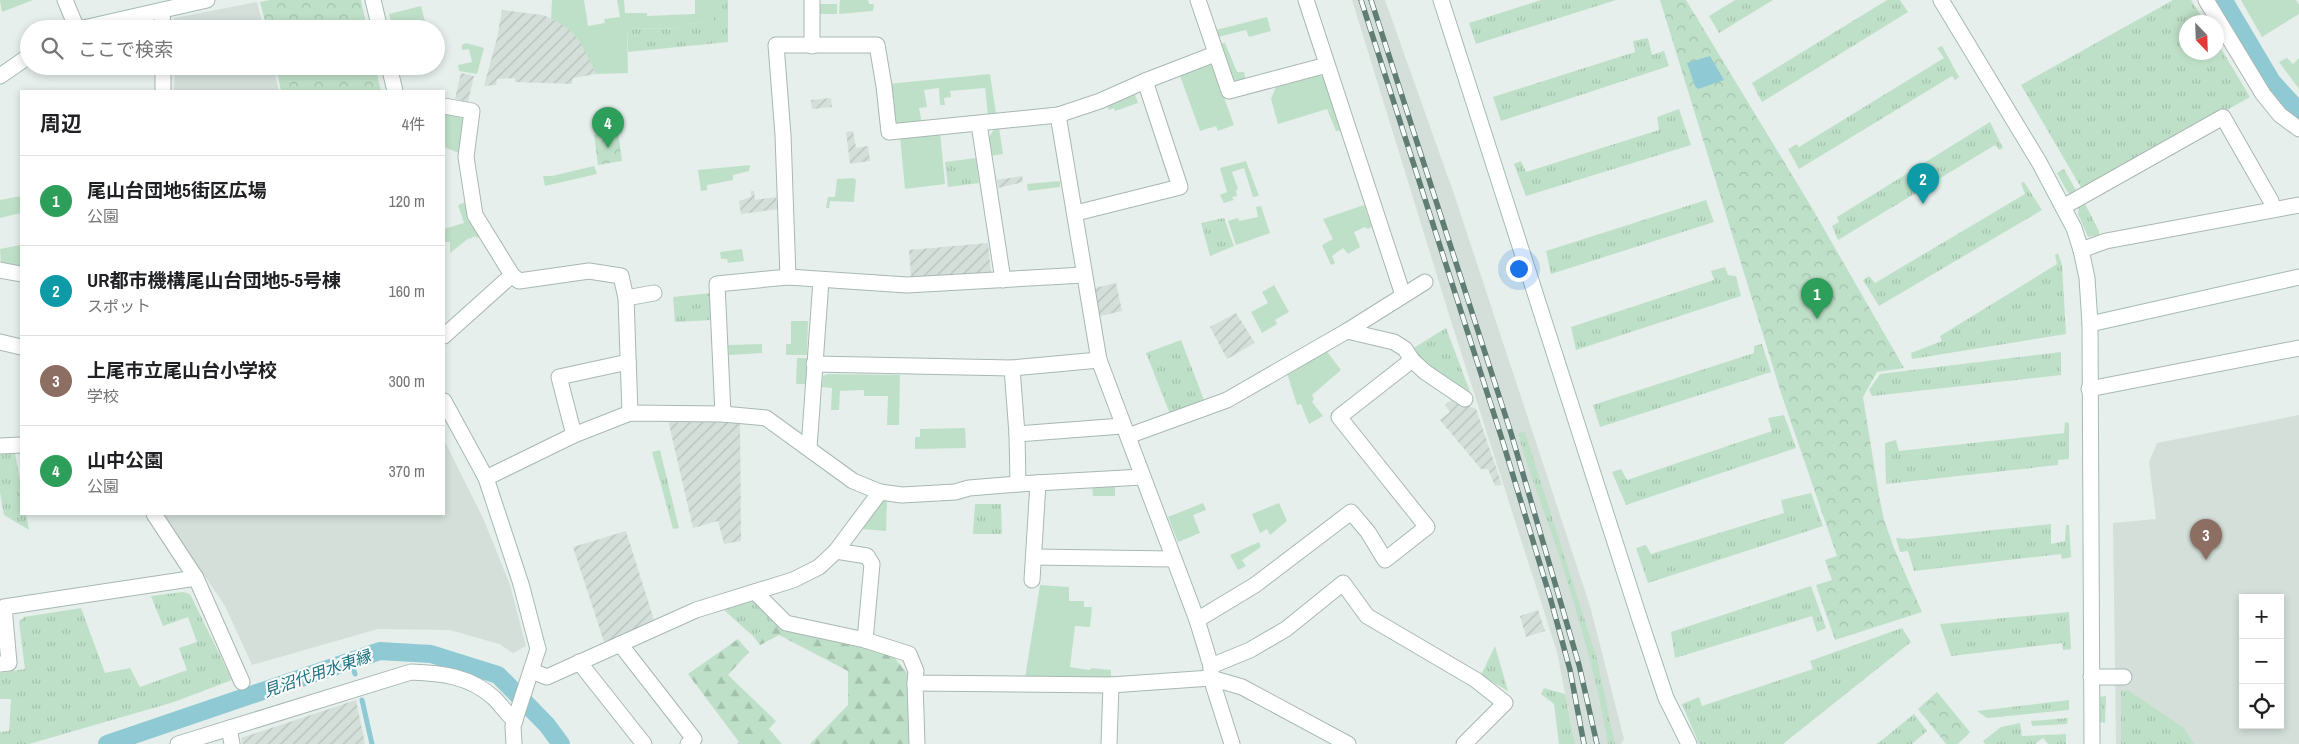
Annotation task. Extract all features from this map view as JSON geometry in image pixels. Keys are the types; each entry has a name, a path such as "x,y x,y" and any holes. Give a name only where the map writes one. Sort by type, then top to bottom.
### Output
{"street":[{"path":"65,0 74,20"},
{"path":"373,0 378,20"},
{"path":"812,0 812,46"},
{"path":"1198,0 1229,91 1327,66"},
{"path":"1306,0 1403,296"},
{"path":"1441,0 1666,698 1689,744"},
{"path":"1941,0 2039,162 2063,207 2081,250 2088,291 2090,324 2092,744"},
{"path":"2206,0 2262,94 2280,115 2299,129"},
{"path":"120,20 200,1"},
{"path":"162,11 162,20"},
{"path":"788,277 784,135 776,45 877,45 889,132 1058,115 1100,101 1215,54"},
{"path":"0,76 20,62"},
{"path":"163,75 164,90"},
{"path":"391,75 395,90"},
{"path":"1076,213 1180,187 1145,81"},
{"path":"445,106 472,111 466,157 475,215 512,275 519,281 589,271 621,276 626,298 630,413"},
{"path":"1058,115 1076,213 1084,275 1099,360 1172,559 1197,620 1232,744"},
{"path":"2063,207 2223,118 2271,201 2273,210"},
{"path":"979,124 1003,280"},
{"path":"2081,250 2106,241 2299,205"},
{"path":"0,270 20,274"},
{"path":"445,335 512,275"},
{"path":"723,414 717,284 788,277 907,285 1084,275"},
{"path":"2090,324 2299,277"},
{"path":"808,448 821,280"},
{"path":"1017,434 1125,431 1227,400 1346,331 1425,282"},
{"path":"626,298 654,293"},
{"path":"1346,331 1394,342 1405,349 1412,360 1465,399"},
{"path":"0,342 20,347"},
{"path":"2090,389 2299,348"},
{"path":"814,364 1012,368 1099,360"},
{"path":"1197,620 1262,581 1351,512 1368,532 1385,560 1427,527 1338,417 1412,360"},
{"path":"574,435 559,377 628,362"},
{"path":"1012,368 1017,434 1018,484"},
{"path":"445,403 486,478 521,584 538,650 515,721 514,744"},
{"path":"486,478 574,435 630,413 723,414 766,418 854,481 880,492 902,495 955,492 969,488 1018,484 1142,476"},
{"path":"0,446 20,445"},
{"path":"1032,580 1035,557 1038,483"},
{"path":"531,674 547,677 696,610 793,580 819,567 836,552 880,492"},
{"path":"155,515 196,578 242,682"},
{"path":"836,552 866,556 872,564 865,640"},
{"path":"1035,557 1172,559"},
{"path":"0,664 9,664 4,607 196,578"},
{"path":"916,682 1111,685 1211,672 1286,629 1343,584 1367,616 1476,680 1505,703 1464,744"},
{"path":"755,592 786,623 865,640 909,654 916,671 917,744"},
{"path":"620,644 694,739 688,744"},
{"path":"579,662 644,744"},
{"path":"178,744 411,672 446,674 472,683 494,698 515,721"},
{"path":"1211,672 1348,744"},
{"path":"2091,677 2124,676"},
{"path":"1109,744 1111,685"},
{"path":"229,728 232,744"}],"shaded area":[{"path":"1352,0 1385,0 1454,194 1590,606 1624,739 1621,744 1575,744 1557,652 1451,321"},
{"path":"257,2 262,20 174,20 174,18"},
{"path":"502,10 543,15 564,24 582,43 596,74 573,78 572,84 515,82 515,78 497,79 496,85 484,86 497,38"},
{"path":"461,73 474,76 468,102 455,99"},
{"path":"175,75 275,75 279,90 174,90"},
{"path":"831,98 832,107 812,109 811,100"},
{"path":"853,131 856,148 868,146 870,161 850,164 846,132"},
{"path":"1022,176 1023,182 998,188 997,180"},
{"path":"751,191 754,191 755,200 776,197 778,209 741,214 739,201 751,197"},
{"path":"988,243 991,272 911,278 909,250"},
{"path":"1116,283 1122,311 1101,316 1097,313 1091,289"},
{"path":"1236,313 1255,343 1227,359 1210,327"},
{"path":"1453,399 1476,409 1502,485 1495,486 1488,469 1481,469 1440,420 1450,412 1445,405"},
{"path":"2299,415 2299,744 2116,744 2113,523 2156,519 2149,462 2157,443"},
{"path":"668,420 740,423 741,541 724,544 718,521 693,528"},
{"path":"445,442 483,518 510,585 526,646 513,653 499,644 450,630 378,629 252,665 225,606 164,515 445,515"},
{"path":"626,531 655,623 605,645 573,547"},
{"path":"1538,610 1545,631 1526,637 1520,616"},
{"path":"356,700 365,744 242,744 241,738"}],"green space":[{"path":"0,0 33,0 2,12"},
{"path":"270,0 361,0 365,20 265,20 260,2"},
{"path":"552,0 584,0 588,26 605,23 604,19 620,17 617,0 624,0 625,13 647,13 647,16 695,14 695,0 714,0 714,21 687,24 687,28 627,29 628,73 596,74 584,49 574,34 560,23 551,19"},
{"path":"714,0 728,0 728,42 628,52 627,29 687,28 686,24 713,21"},
{"path":"840,0 868,0 869,4 874,4 873,11 839,14"},
{"path":"1541,0 1616,0 1476,44 1469,23"},
{"path":"1660,0 1686,0 1812,208 1904,368 1877,372 1863,397 1884,520 1922,612 1835,640 1816,585 1832,580 1825,560 1837,556 1781,393"},
{"path":"1735,0 1773,0 1719,33 1709,16"},
{"path":"1887,0 1900,0 1908,12 1762,102 1752,83"},
{"path":"2173,0 2191,0 2201,15 2179,15 2179,60 2224,60 2224,54 2250,97 2083,191 2021,85"},
{"path":"2241,0 2296,0 2299,5 2299,14 2262,37"},
{"path":"816,4 837,4 837,14 816,14"},
{"path":"421,6 424,20 391,20 389,14"},
{"path":"1267,17 1271,31 1249,37 1246,30 1218,37 1216,30"},
{"path":"1648,38 1652,55 1664,51 1669,66 1501,121 1493,97 1635,52 1633,41"},
{"path":"466,43 484,48 477,74 459,71 458,65 472,62 469,49 462,50 462,45"},
{"path":"1225,43 1237,72 1244,72 1246,81 1235,84 1229,79 1218,44"},
{"path":"1942,46 1959,77 1955,80 1952,76 1799,169 1788,149 1797,144 1799,147 1944,58 1937,48"},
{"path":"2287,58 2293,64 2299,58 2299,89 2279,62"},
{"path":"1206,63 1213,67 1234,125 1218,131 1216,126 1200,131 1179,73"},
{"path":"990,74 996,114 988,115 985,88 950,91 951,97 944,98 945,105 940,105 939,88 924,90 927,107 919,108 922,123 901,125 893,119 888,84"},
{"path":"1319,74 1327,81 1344,130 1336,131 1327,109 1278,124 1271,99 1277,84"},
{"path":"278,75 377,75 381,90 281,90"},
{"path":"1134,92 1138,103 1115,111 1114,108 1109,110 1107,105"},
{"path":"1679,109 1691,145 1526,196 1514,164 1521,161 1526,172 1659,130 1657,117"},
{"path":"445,112 461,115 465,121 459,153 445,147"},
{"path":"1990,122 2003,148 1999,150 1995,145 1838,240 1832,226 1839,222 1837,217"},
{"path":"999,127 1003,154 991,156 989,137 995,128"},
{"path":"618,132 622,161 598,165 594,135"},
{"path":"940,132 945,184 905,189 900,136"},
{"path":"976,158 979,183 948,187 945,162"},
{"path":"1246,161 1259,196 1253,197 1244,168 1232,172 1238,189 1236,190 1237,196 1232,197 1234,200 1224,203 1220,195 1227,192 1220,168"},
{"path":"750,165 749,171 733,175 733,180 707,185 707,190 701,191 698,170"},
{"path":"594,166 597,174 545,186 543,176 552,176"},
{"path":"2064,169 2077,192 2074,195 2068,193 2057,173"},
{"path":"854,178 856,180 854,202 830,201 829,208 826,208 828,197 835,197 837,179"},
{"path":"1060,181 1060,187 1028,191 1027,184"},
{"path":"2024,182 2042,210 1879,306 1863,280 1869,276 1875,283 2025,194 2021,183"},
{"path":"20,196 20,213 0,218 0,200"},
{"path":"1706,200 1714,222 1551,274 1546,251"},
{"path":"466,202 482,235 477,238 475,236 469,238 450,253 450,242 445,242 445,229 464,223 458,205"},
{"path":"2085,204 2099,231 2099,235 2088,237 2078,214 2079,207"},
{"path":"1364,205 1372,227 1367,229 1365,227 1354,232 1360,247 1348,254 1343,248 1332,256 1335,263 1331,265 1322,245 1333,239 1323,219"},
{"path":"1261,206 1270,233 1236,245 1228,221 1238,218 1239,221 1258,217 1256,207"},
{"path":"1224,218 1234,246 1210,256 1201,223"},
{"path":"20,245 20,266 1,262 0,249"},
{"path":"742,249 744,261 728,263 727,259 721,259 720,252"},
{"path":"2058,253 2062,265 2066,334 1912,359 1911,353 1942,341 1940,336 2057,264 2055,255"},
{"path":"1725,267 1728,275 1736,276 1741,296 1576,350 1571,327 1714,280 1711,271"},
{"path":"1274,285 1289,312 1275,320 1277,324 1262,333 1251,312 1268,303 1262,292"},
{"path":"712,293 712,320 675,322 673,297"},
{"path":"791,321 808,321 807,355 786,355 786,344 791,344"},
{"path":"1446,328 1472,397 1430,368 1412,349"},
{"path":"1181,340 1204,400 1170,414 1146,353"},
{"path":"762,344 762,353 729,355 728,345"},
{"path":"1762,344 1771,372 1600,427 1593,405 1754,353 1754,346"},
{"path":"1325,349 1341,370 1312,395 1314,399 1312,402 1323,416 1309,424 1301,404 1297,405 1287,373"},
{"path":"2061,352 2061,375 1872,396 1869,390 1880,374"},
{"path":"797,358 807,358 806,384 796,384"},
{"path":"828,374 900,375 899,425 887,425 888,396 864,396 864,390 840,391 839,410 831,410 832,388 822,387 823,376"},
{"path":"1784,415 1796,448 1626,505 1612,472 1621,469 1627,480 1772,431 1768,418"},
{"path":"2065,422 2069,423 2069,459 2058,460 2058,465 1886,484 1885,443 1896,440 1899,451 2064,433"},
{"path":"965,428 966,448 915,449 915,437 920,437 920,429"},
{"path":"1525,432 1597,659 1615,744 1608,744 1595,680 1578,616 1518,433"},
{"path":"660,450 679,528 673,529 652,452"},
{"path":"0,453 15,453 20,480 20,515 26,515 29,530 4,515 0,492"},
{"path":"1092,485 1115,485 1115,496 1093,496"},
{"path":"1811,493 1823,526 1648,583 1636,548 1646,545 1651,554 1784,513 1781,500"},
{"path":"881,501 887,501 886,531 862,529"},
{"path":"1203,503 1206,510 1193,515 1200,533 1178,542 1168,517"},
{"path":"1279,503 1287,521 1270,535 1267,529 1260,533 1252,514"},
{"path":"975,504 1001,504 1002,534 973,534"},
{"path":"2051,524 2051,544 2065,541 2066,525 2069,525 2071,557 2062,559 2061,554 1914,571 1908,551 1900,552 1896,538 1908,539"},
{"path":"1259,542 1261,547 1242,560 1246,566 1238,570 1230,555"},
{"path":"1040,585 1069,587 1069,601 1084,601 1084,607 1092,607 1090,627 1075,626 1070,667 1090,670 1091,668 1111,670 1111,680 1025,678"},
{"path":"1811,586 1826,628 1817,632 1812,616 1675,658 1671,632"},
{"path":"183,592 190,594 232,680 174,702 29,744 0,744 0,732 9,731 11,699 0,699 0,673 25,669 19,622 24,617 81,608 105,673 130,668 140,687 187,670 179,648 197,642 188,617 163,626 151,596"},
{"path":"747,600 754,601 773,621 754,637 725,611 727,606"},
{"path":"2069,612 2071,649 2063,650 2062,643 1951,656 1940,624"},
{"path":"773,621 782,627 893,656 907,673 909,744 810,744 848,705 848,671 779,635 760,645 754,637"},
{"path":"1902,628 1911,642 1783,744 1699,744 1682,704 1699,697 1702,706 1813,669 1810,661"},
{"path":"738,639 749,652 728,675 776,721 769,729 782,744 737,744 739,742 688,674"},
{"path":"1495,646 1508,691 1481,675"},
{"path":"1544,688 1565,694 1575,744 1559,744 1554,704 1541,694"},
{"path":"2128,690 2184,728 2194,744 2121,744 2121,691"},
{"path":"1937,692 1970,732 1958,744 1946,744 1918,709"},
{"path":"2106,696 2105,723 2100,722 2099,697"},
{"path":"2069,700 2069,710 1987,718 1977,711"},
{"path":"1914,714 1927,731 1912,744 1877,744"},
{"path":"2068,718 2067,724 2032,726 2031,721"},
{"path":"2020,723 2022,736 2066,734 2066,744 2048,744 2043,738 2035,744 1985,744 1983,741 2001,727"}],"water":[{"path":"2213,0 2234,0 2279,76 2299,98 2299,120 2281,107 2267,89 2224,18 2224,15 2222,15"},
{"path":"1710,56 1724,80 1698,89 1695,86 1687,63"}],"waterway":[{"name":"見沼代用水東縁","path":"107,744 380,651 431,654 498,675 547,725 561,744"},
{"path":"351,661 355,674"},
{"path":"362,700 372,744"}],"railway":[{"path":"1361,0 1501,436 1550,597 1570,670 1584,744"},
{"path":"1371,0 1511,433 1579,665 1597,744"}],"place":[{"name":"山中公園","path":"608,148"},
{"name":"UR都市機構尾山台団地5-5号棟","path":"1923,204"},
{"name":"尾山台団地5街区広場","path":"1817,319"},
{"name":"上尾市立尾山台小学校","path":"2206,560"}]}
